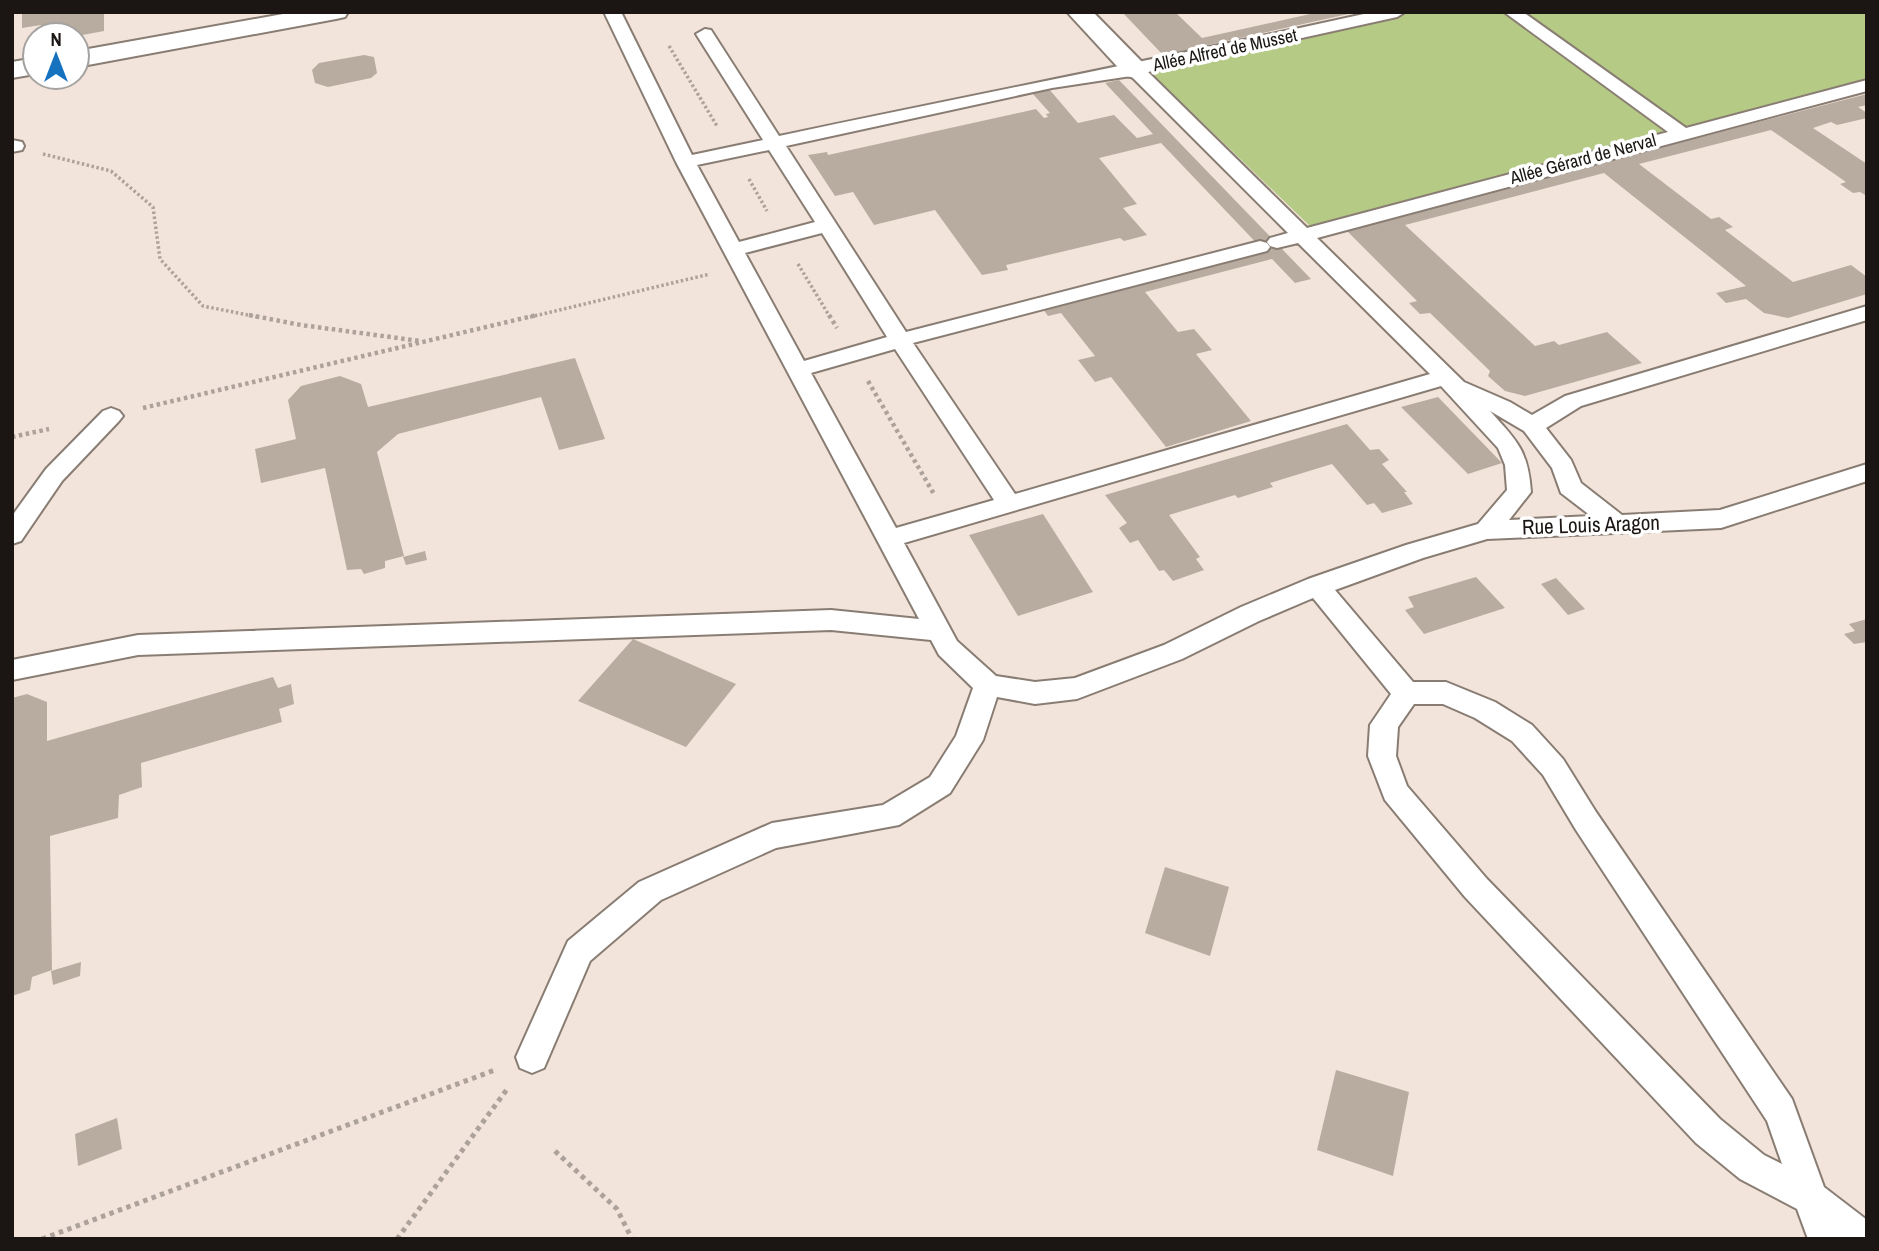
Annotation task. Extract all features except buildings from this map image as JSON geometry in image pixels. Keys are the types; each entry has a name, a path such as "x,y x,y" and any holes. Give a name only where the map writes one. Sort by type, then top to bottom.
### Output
{"street":[{"path":"91,56 336,12"},
{"path":"1079,12 1135,70"}],"lane":[{"path":"531,1057 579,951 650,891 772,836 889,816 940,785 970,740 988,685 948,648 686,162 612,12"},
{"name":"Allée Alfred de Musset","path":"686,162 1052,83 1135,70 1397,12"},
{"path":"1511,12 1681,133"},
{"path":"705,34 900,340 1010,505"},
{"path":"1135,70 1300,236 1450,381 1508,444 1517,465 1519,492 1487,530"},
{"name":"Allée Gérard de Nerval","path":"1268,244 1867,85"},
{"path":"737,258 782,238 828,225"},
{"path":"798,370 900,340 1268,244"},
{"path":"1532,426 1573,401 1867,313"},
{"path":"889,539 1450,381 1502,407 1532,426 1563,466 1570,487 1614,522"},
{"path":"12,536 54,475 111,416"},
{"name":"Rue Louis Aragon","path":"988,685 1035,693 1077,688 1173,652 1250,614 1317,586 1415,551 1487,530 1721,519 1867,472"},
{"path":"1317,586 1406,693 1446,694 1485,710 1522,733 1553,766 1594,833 1780,1111 1797,1153 1808,1196 1826,1239"},
{"path":"12,670 138,645 831,620 939,631"},
{"path":"1406,693 1384,725 1382,757 1395,792 1476,888 1708,1131 1752,1167 1808,1196 1863,1239"}],"path":[{"path":"669,46 951,522"},
{"path":"14,146 111,171 153,207 160,259 204,306 301,325 425,342"},
{"path":"12,437 425,342 737,258"},
{"path":"42,1239 531,1057"},
{"path":"397,1239 531,1057"},
{"path":"555,1151 617,1209 632,1239"}],"green space":[{"path":"1416,12 1867,12 1867,81 1329,221 1312,228 1148,70"}]}
